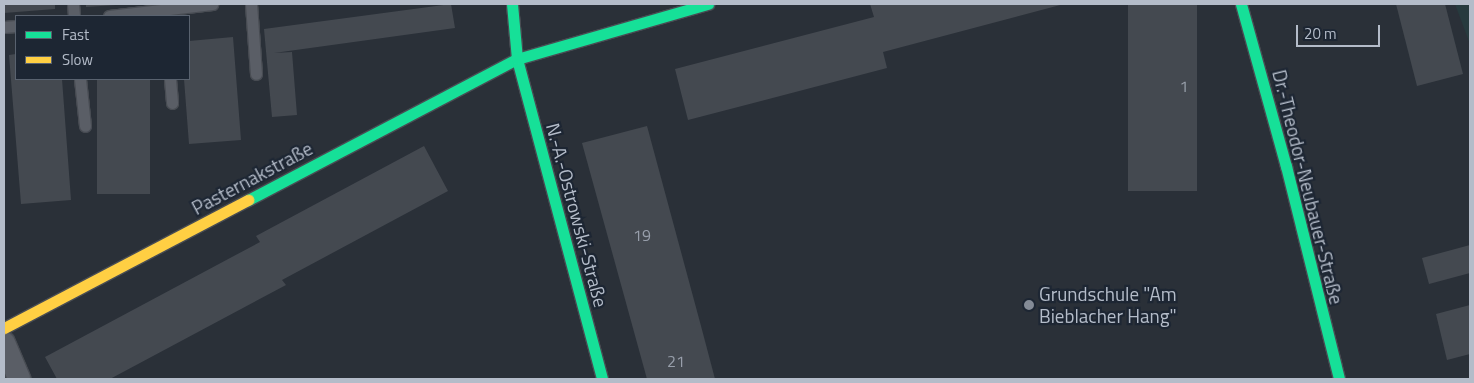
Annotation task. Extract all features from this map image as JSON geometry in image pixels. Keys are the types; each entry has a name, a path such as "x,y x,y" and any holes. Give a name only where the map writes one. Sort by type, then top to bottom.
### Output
{"street":[{"name":"N.-A.-Ostrowski-Straße","path":"512,4 517,59 602,379"},
{"path":"517,59 708,4"},
{"name":"Dr.-Theodor-Neubauer-Straße","path":"1242,4 1339,379"},
{"name":"Pasternakstraße","path":"4,328 517,59"},
{"path":"4,343 19,379"}],"lane":[{"path":"117,15 212,4"},
{"path":"251,4 256,74"},
{"path":"80,80 85,126"},
{"path":"170,80 172,103"}],"green space":[{"path":"1455,4 1470,4 1470,44"}],"building":[{"path":"4,4 55,4 55,9 4,13"},
{"path":"86,4 116,4 116,5 86,7"},
{"path":"451,4 455,28 274,53 292,52 297,115 272,117 264,29"},
{"path":"870,4 1064,4 883,52 887,68 688,120 675,69 874,17"},
{"path":"1128,4 1197,4 1197,191 1128,191"},
{"path":"1396,4 1445,4 1463,74 1417,86"},
{"path":"233,37 241,140 189,144 184,80 190,80 190,41"},
{"path":"15,54 15,80 62,80 71,200 21,204 9,55"},
{"path":"97,80 150,80 150,194 97,194"},
{"path":"647,126 715,379 647,379 582,143"},
{"path":"424,146 448,191 282,280 286,285 110,379 57,379 45,357 260,242 256,236"},
{"path":"1470,245 1470,273 1429,284 1422,258"},
{"path":"1470,305 1470,354 1447,360 1436,314"}],"traffic: fast":[{"path":"512,4 517,59 602,379"},
{"path":"248,200 517,59 708,4"},
{"path":"1241,4 1286,166 1339,379"}],"traffic: slow":[{"path":"4,328 248,200"}],"place":[{"name":"Grundschule \"Am Bieblacher Hang\"","path":"1029,305"}]}
